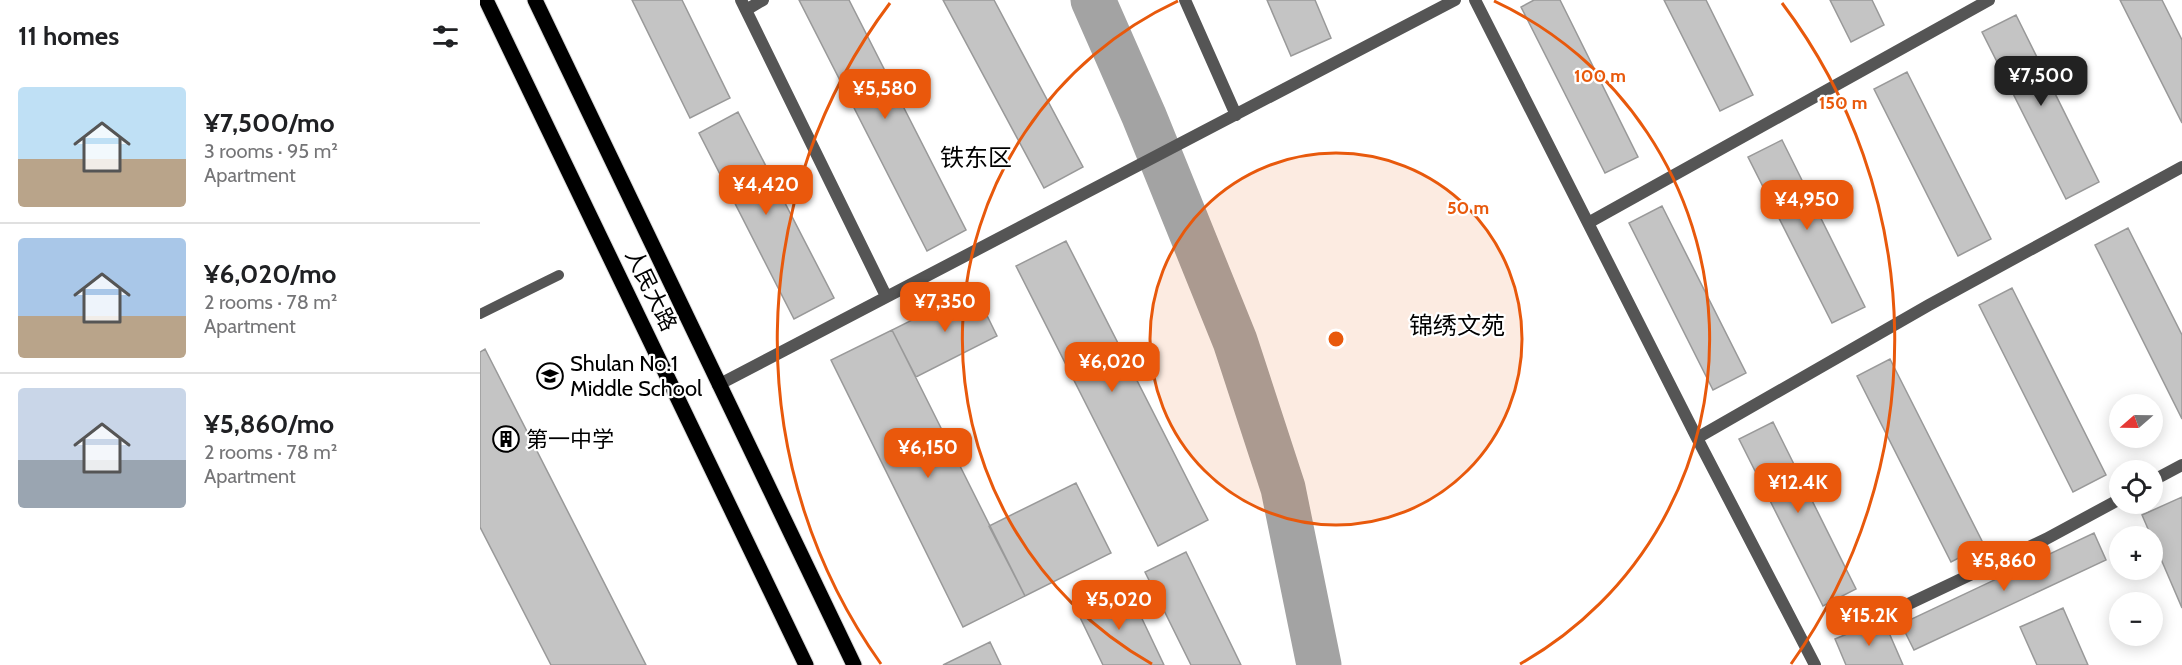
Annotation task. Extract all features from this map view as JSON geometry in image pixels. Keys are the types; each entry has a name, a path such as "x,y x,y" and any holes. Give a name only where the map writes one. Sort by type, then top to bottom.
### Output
{"main road":[{"name":"人民大路","path":"486,0 806,665"},
{"name":"人民大路","path":"535,0 854,665"}],"street":[{"path":"763,0 743,5 886,296"},
{"path":"1185,0 1236,115"},
{"path":"718,385 1455,0"},
{"path":"1475,0 1815,665"},
{"path":"1588,223 1989,0"},
{"path":"1697,438 1929,305 2182,167"},
{"path":"2163,475 2182,465"},
{"path":"1900,608 2046,539 2109,505"}],"lane":[{"path":"480,314 559,275"}],"building":[{"path":"632,0 682,0 730,98 690,118"},
{"path":"799,0 849,0 966,230 927,251"},
{"path":"943,0 994,0 1083,167 1044,188"},
{"path":"1267,0 1315,0 1331,38 1291,56"},
{"path":"1534,0 1560,0 1638,157 1605,173 1521,7"},
{"path":"1664,0 1706,0 1753,95 1720,111"},
{"path":"1830,0 1872,0 1884,25 1851,42"},
{"path":"2120,0 2162,0 2182,40 2182,123"},
{"path":"2016,15 2099,182 2066,199 1982,32"},
{"path":"1907,72 1991,239 1958,256 1874,89"},
{"path":"738,112 834,298 794,319 699,133"},
{"path":"1782,140 1865,307 1832,323 1748,157"},
{"path":"1662,206 1746,373 1713,390 1629,223"},
{"path":"2128,228 2182,335 2182,419 2095,245"},
{"path":"1066,241 1208,520 1158,546 1016,266"},
{"path":"2012,288 2106,475 2073,492 1979,305"},
{"path":"974,289 997,336 916,377 892,330"},
{"path":"892,330 1025,596 963,627 831,360"},
{"name":"第一中学","path":"485,349 646,665 551,665 480,527 480,352"},
{"path":"1890,359 1984,545 1951,562 1857,376"},
{"path":"1773,422 1856,589 1823,606 1739,439"},
{"path":"1076,483 1111,553 1025,596 989,526"},
{"path":"2182,497 2182,608 2163,564 2163,526 2147,526 2142,515 2163,514 2163,506"},
{"path":"2094,533 2106,560 1914,650 1901,624"},
{"path":"1186,552 1241,665 1191,665 1145,572"},
{"path":"1126,585 1164,665 1103,665 1076,609"},
{"path":"2063,608 2088,665 2037,665 2020,627"},
{"path":"1883,619 1903,665 1846,665 1835,639"},
{"path":"990,642 1001,665 943,665"}],"waterway":[{"path":"1093,0 1144,116 1235,341 1283,488 1319,665"}],"place":[{"name":"Shulan No.1 Middle School","path":"550,376"},
{"name":"第一中学","path":"506,439"}],"district":[{"name":"铁东区","path":"976,157"},
{"name":"锦绣文苑","path":"1457,325"}]}
